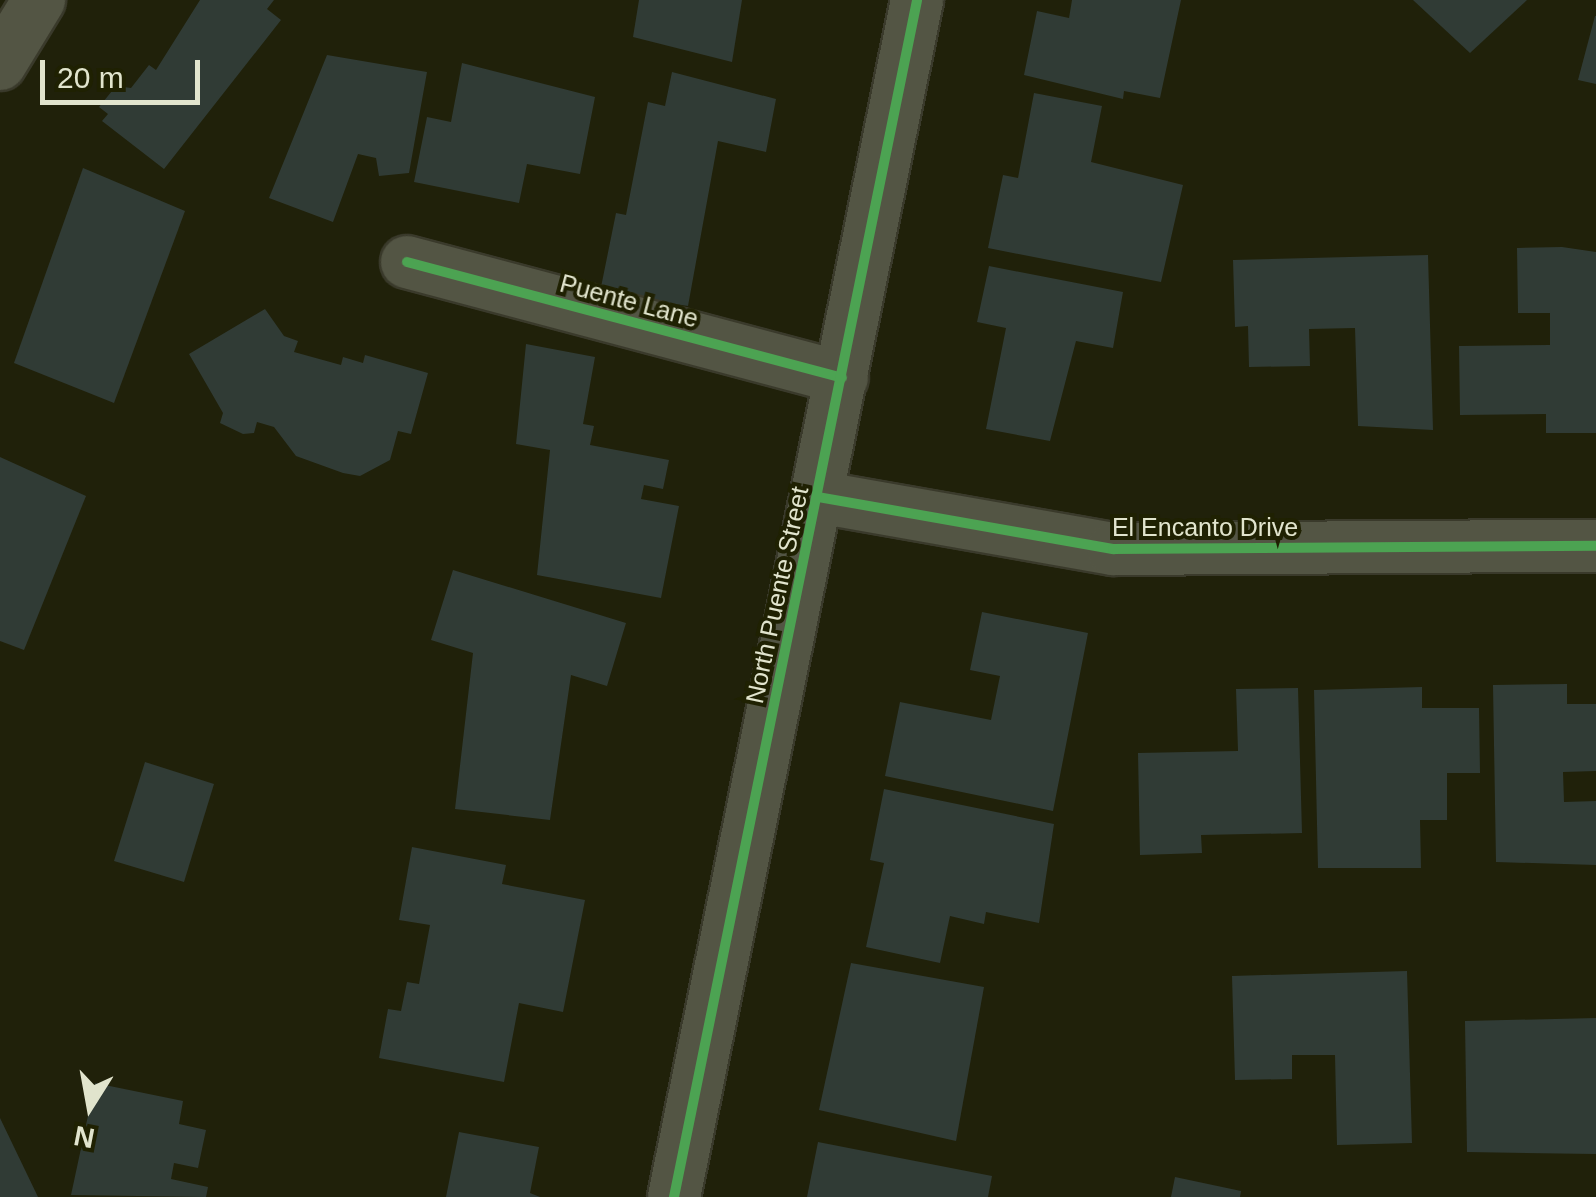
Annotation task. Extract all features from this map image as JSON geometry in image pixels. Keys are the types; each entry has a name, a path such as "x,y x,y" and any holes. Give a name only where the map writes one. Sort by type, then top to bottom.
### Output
{"street":[{"path":"0,64 39,0"},
{"name":"North Puente Street","path":"674,1197 918,0"},
{"name":"Puente Lane","path":"407,262 842,378"},
{"name":"El Encanto Drive","path":"818,497 1113,549 1596,546"}],"building":[{"path":"200,0 274,0 267,9 281,20 164,169 102,121 108,114 99,107 116,86 131,88 149,65 156,70"},
{"path":"639,0 742,0 732,62 633,37"},
{"path":"1072,0 1181,0 1160,98 1124,91 1123,99 1024,75 1037,11 1069,18"},
{"path":"1413,0 1527,0 1470,53"},
{"path":"1596,16 1596,84 1578,80"},
{"path":"327,55 427,72 409,173 379,176 376,158 358,154 333,222 269,198"},
{"path":"462,63 595,97 580,174 527,164 519,203 414,182 427,117 451,122"},
{"path":"672,72 776,99 766,152 718,141 688,306 600,292 616,213 626,215 648,102 665,106"},
{"path":"1034,93 1102,106 1091,162 1183,185 1161,282 988,248 1003,175 1018,178"},
{"path":"83,168 185,211 114,403 14,363"},
{"path":"1562,247 1596,252 1596,433 1546,433 1546,414 1460,415 1459,346 1550,345 1550,313 1518,313 1517,248"},
{"path":"1428,255 1433,430 1358,426 1355,328 1309,329 1310,366 1249,367 1248,326 1235,327 1233,260"},
{"path":"989,266 1123,292 1113,348 1076,341 1050,441 986,429 1006,328 977,322"},
{"path":"265,309 284,336 298,341 294,352 341,365 343,357 363,363 365,355 428,373 411,434 398,431 390,460 360,476 343,473 296,456 274,427 257,422 254,433 243,434 220,423 223,413 189,354"},
{"path":"526,344 595,357 583,424 594,426 590,445 669,460 663,489 644,485 641,499 679,506 661,598 537,575 550,450 516,444"},
{"path":"0,457 86,496 24,650 0,641"},
{"path":"453,570 626,623 607,686 571,675 550,820 455,809 473,653 431,640"},
{"path":"982,612 1088,633 1053,811 885,776 900,702 991,720 1000,676 970,670"},
{"path":"1567,684 1567,704 1596,704 1596,771 1563,772 1564,802 1596,801 1596,865 1496,862 1493,685"},
{"path":"1422,687 1422,708 1479,708 1480,773 1447,773 1447,820 1420,820 1421,868 1318,868 1314,690"},
{"path":"1298,688 1302,833 1201,835 1202,853 1140,855 1138,753 1238,751 1236,689"},
{"path":"145,762 214,784 184,882 114,861"},
{"path":"884,789 1054,824 1039,923 986,912 984,924 950,916 940,963 866,947 884,863 870,860"},
{"path":"412,847 506,865 502,884 585,900 563,1012 519,1003 504,1082 379,1058 388,1009 401,1011 407,982 419,984 430,925 399,920"},
{"path":"851,963 984,987 956,1141 819,1110"},
{"path":"1407,971 1412,1143 1337,1145 1335,1055 1292,1055 1292,1079 1235,1080 1232,976"},
{"path":"1596,1018 1596,1154 1467,1152 1465,1021"},
{"path":"95,1083 183,1101 179,1124 206,1130 198,1168 174,1163 171,1179 208,1187 206,1197 71,1195"},
{"path":"0,1118 38,1197 0,1197"},
{"path":"459,1132 539,1147 530,1193 540,1197 446,1197"},
{"path":"818,1142 992,1176 988,1197 807,1197"},
{"path":"1175,1177 1241,1191 1240,1197 1171,1197"}],"cycle path":[{"path":"674,1197 917,0"},
{"path":"407,262 842,378"},
{"path":"818,497 1113,549 1596,546"}]}
